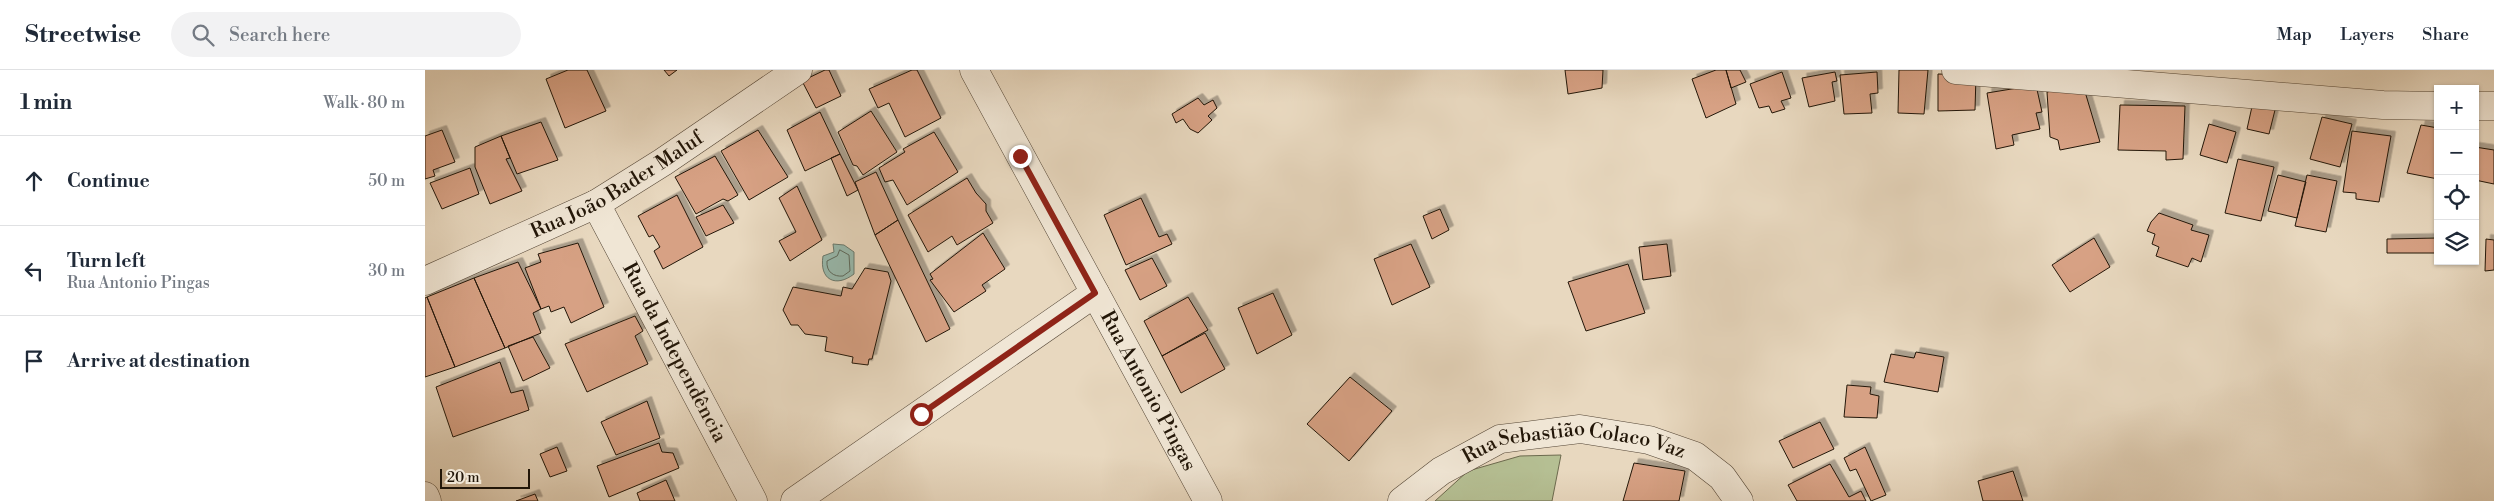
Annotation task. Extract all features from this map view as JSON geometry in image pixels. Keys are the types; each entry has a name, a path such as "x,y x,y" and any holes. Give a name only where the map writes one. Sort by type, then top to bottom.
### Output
{"street":[{"name":"Rua João Bader Maluf","path":"425,281 596,204 663,162 798,70"},
{"name":"Rua Antonio Pingas","path":"974,70 1208,501"},
{"path":"1956,70 2383,105 2434,106"},
{"path":"2479,106 2494,106"},
{"name":"Rua da Independência","path":"596,204 753,501"},
{"path":"795,501 1095,293"},
{"name":"Rua Sebastião Colaco Vaz","path":"1403,501 1441,471 1500,438 1580,429 1649,440 1695,456 1722,477 1739,501"},
{"path":"425,496 427,501"}],"green space":[{"path":"1561,455 1552,501 1435,501 1468,471 1520,456"}],"water":[{"path":"833,244 844,245 854,252 854,274 835,281 826,276 822,264 823,256 834,252"}],"building":[{"path":"568,70 587,70 606,111 565,128 546,79"},
{"path":"664,70 677,70 669,76"},
{"path":"825,70 829,70 841,96 816,108 802,81"},
{"path":"912,70 917,70 941,118 905,137 889,103 878,108 869,89"},
{"path":"1565,70 1603,70 1602,88 1568,94"},
{"path":"1716,70 1726,70 1736,104 1706,118 1692,79"},
{"path":"1726,70 1740,70 1746,82 1731,88"},
{"path":"1899,70 1928,70 1924,114 1898,113"},
{"path":"1782,72 1791,98 1781,101 1785,109 1772,113 1769,106 1759,108 1750,84"},
{"path":"1835,72 1837,81 1832,82 1835,101 1809,107 1802,78"},
{"path":"1877,72 1878,93 1870,94 1872,113 1844,114 1840,75"},
{"path":"1938,74 1976,75 1975,110 1938,111"},
{"path":"2036,85 2042,112 2036,113 2040,129 2012,135 2014,145 1996,149 1987,93"},
{"path":"2083,85 2100,142 2060,150 2058,140 2050,137 2047,92"},
{"path":"1198,98 1204,105 1213,100 1217,108 1208,116 1212,120 1198,133 1190,129 1183,119 1176,123 1172,114"},
{"path":"2253,102 2276,106 2269,134 2247,129"},
{"path":"2120,105 2185,106 2183,159 2166,160 2166,151 2118,150"},
{"path":"871,111 897,152 863,175 857,166 853,165 838,132"},
{"path":"820,112 840,154 805,171 787,130"},
{"path":"2322,117 2352,124 2340,167 2310,159"},
{"path":"541,122 558,160 517,174 501,136"},
{"path":"2209,124 2236,132 2227,163 2200,155"},
{"path":"2421,125 2434,127 2434,178 2407,173"},
{"path":"442,130 455,162 433,170 435,176 425,179 425,136"},
{"path":"758,130 788,177 749,200 721,151"},
{"path":"2352,131 2391,136 2379,202 2356,199 2356,193 2343,192"},
{"path":"934,132 958,172 907,205 893,180 885,182 879,168 905,152 903,149"},
{"path":"501,136 510,158 506,159 522,191 490,204 475,167 475,147"},
{"path":"2479,148 2494,150 2494,184 2479,181"},
{"path":"840,154 858,190 847,196 831,158"},
{"path":"715,156 738,195 728,201 723,199 696,214 675,177"},
{"path":"2238,159 2274,167 2261,221 2225,213"},
{"path":"470,168 479,194 442,209 430,183"},
{"path":"876,172 898,220 875,235 855,182"},
{"path":"2278,175 2306,182 2297,218 2268,211"},
{"path":"2307,175 2337,181 2326,232 2295,226"},
{"path":"967,178 976,193 986,204 986,211 993,223 957,245 952,236 928,252 908,215"},
{"path":"797,186 822,240 790,261 779,241 796,232 779,198"},
{"path":"677,195 703,247 663,269 654,251 660,247 653,235 649,237 638,216"},
{"path":"1141,198 1159,237 1167,234 1172,244 1126,265 1104,215"},
{"path":"723,205 734,223 706,236 696,217"},
{"path":"1440,209 1449,230 1432,239 1423,216"},
{"path":"2159,213 2193,225 2191,230 2209,235 2201,262 2192,258 2188,267 2156,256 2159,247 2152,244 2155,234 2147,231 2151,222"},
{"path":"898,220 950,329 926,342 875,235"},
{"path":"983,233 1005,269 982,285 986,291 954,312 930,280 933,279 930,274"},
{"path":"2094,238 2110,267 2070,292 2052,265"},
{"path":"2434,238 2434,253 2387,253 2387,239"},
{"path":"2486,239 2494,240 2494,270 2485,271"},
{"path":"578,243 604,307 571,323 564,307 551,312 549,306 541,309 525,268 541,262 538,254"},
{"path":"1411,244 1430,287 1392,305 1374,259"},
{"path":"1667,244 1671,276 1643,280 1639,247"},
{"path":"1152,258 1167,286 1140,300 1125,270"},
{"path":"518,262 541,309 533,313 541,333 505,348 474,278"},
{"path":"1628,264 1645,313 1586,331 1568,282"},
{"path":"865,268 888,272 891,281 872,359 869,359 868,365 852,363 853,357 825,351 827,337 805,334 798,325 791,325 783,310 793,287 841,296 843,287 852,289"},
{"path":"474,278 505,348 455,367 427,297"},
{"path":"1273,293 1292,335 1257,354 1238,308"},
{"path":"427,297 455,367 425,377 425,298"},
{"path":"1188,297 1208,330 1162,356 1144,321"},
{"path":"635,316 643,331 635,336 648,364 587,392 565,344"},
{"path":"1205,333 1225,369 1181,393 1162,356"},
{"path":"533,337 550,368 523,381 508,346"},
{"path":"1916,352 1944,357 1938,392 1884,382 1891,354 1914,358"},
{"path":"500,362 511,393 523,390 529,410 453,437 436,387"},
{"path":"1350,377 1392,411 1349,461 1307,424"},
{"path":"1847,385 1871,387 1870,394 1879,396 1877,418 1844,417"},
{"path":"647,401 660,438 616,455 601,422"},
{"path":"1820,422 1834,449 1793,468 1779,441"},
{"path":"659,443 662,452 673,453 679,468 609,497 597,466"},
{"path":"557,447 567,471 550,477 540,454"},
{"path":"1865,447 1886,495 1871,501 1856,469 1850,471 1844,458"},
{"path":"1634,463 1685,471 1679,501 1623,501"},
{"path":"1830,464 1849,497 1861,491 1866,501 1797,501 1788,485"},
{"path":"2013,471 2023,501 1983,501 1978,481"},
{"path":"666,480 675,501 640,501 637,493"},
{"path":"535,494 538,501 516,501"}],"route":[{"path":"921,414 1095,293 1020,156"}]}
